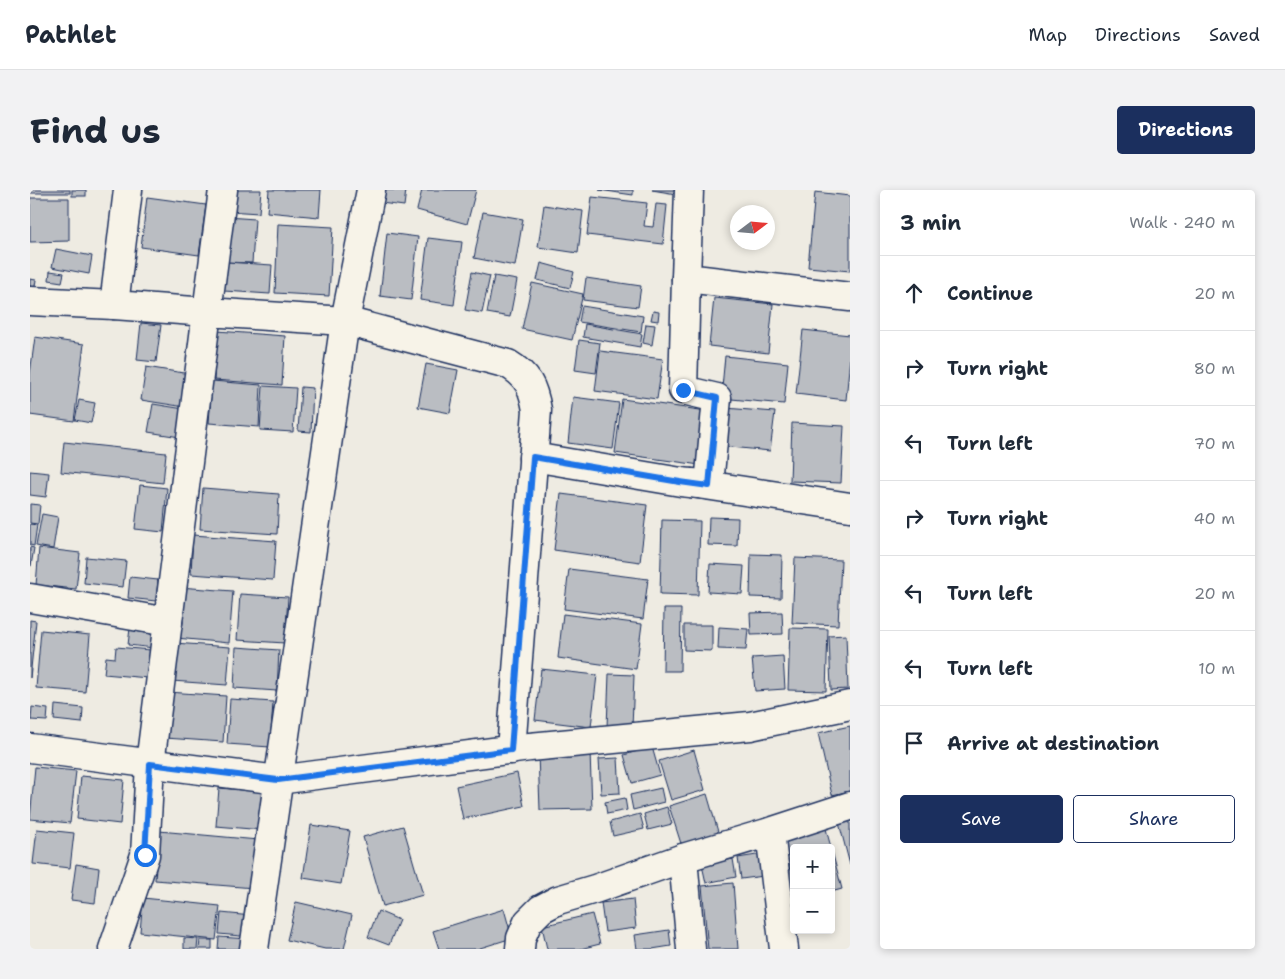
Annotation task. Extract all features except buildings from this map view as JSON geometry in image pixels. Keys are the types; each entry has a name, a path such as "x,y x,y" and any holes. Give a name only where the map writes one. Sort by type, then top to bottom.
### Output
{"street":[{"path":"114,306 128,190"},
{"path":"113,949 145,855 150,764 222,190"},
{"path":"254,949 345,321 371,190"},
{"path":"680,482 709,486 717,398 683,390 690,190"},
{"path":"686,278 850,297"},
{"path":"30,301 345,321 508,364 520,372 528,382 534,395 537,410 511,750"},
{"path":"533,457 680,482 850,507"},
{"path":"30,598 168,622"},
{"path":"30,748 278,780 511,750 750,726 850,705"},
{"path":"520,949 521,938 528,922 541,909 558,900 682,858 850,806"},
{"path":"770,832 784,949"},
{"path":"682,858 691,949"}],"route":[{"path":"145,855 150,764 278,780 511,750 533,457 709,486 717,398 683,390"}]}
